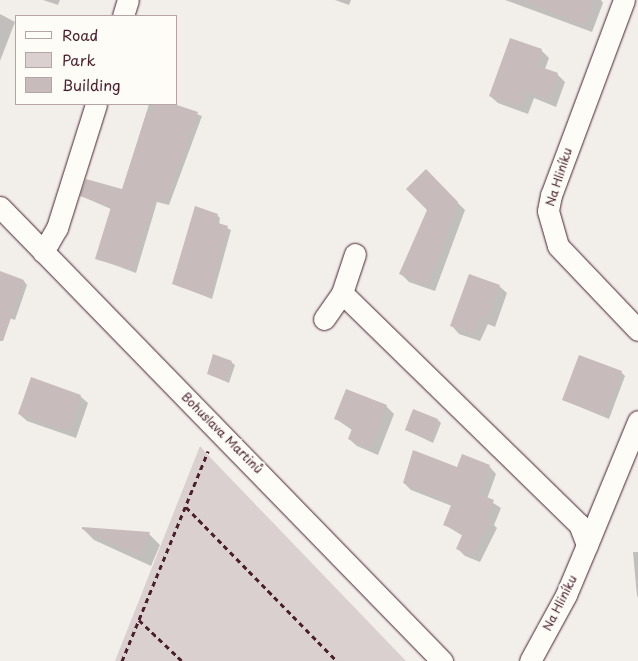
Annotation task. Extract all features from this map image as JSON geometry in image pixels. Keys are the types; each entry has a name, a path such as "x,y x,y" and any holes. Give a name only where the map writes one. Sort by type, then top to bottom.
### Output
{"street":[{"path":"123,15 128,0"},
{"name":"Na Hliníku","path":"624,0 551,196 548,211 558,246 638,330"},
{"path":"43,252 57,228 96,105"},
{"name":"Bohuslava Martinů","path":"0,207 268,478 442,661"},
{"path":"324,318 342,293 355,254"},
{"path":"342,293 579,524 587,544"},
{"name":"Na Hliníku","path":"530,661 566,595 638,421"}],"path":[{"path":"122,661 207,454"},
{"path":"186,507 337,661"},
{"path":"139,620 182,661"}],"green space":[{"path":"200,446 207,454 406,661 115,661"}],"building":[{"path":"523,0 594,0 585,25"},
{"path":"510,38 542,49 536,65 558,73 548,100 527,92 521,107 489,96"},
{"path":"155,105 177,105 198,112 165,202 154,199 132,270 95,259 111,207 80,196 86,179 122,189 147,111 152,113"},
{"path":"426,169 458,202 428,285 399,274 427,210 406,189"},
{"path":"195,206 218,214 215,222 228,226 208,297 172,284"},
{"path":"0,271 24,280 3,341 0,341"},
{"path":"469,274 500,285 487,320 480,317 473,334 450,326"},
{"path":"213,354 232,361 225,381 207,374"},
{"path":"579,355 622,371 605,416 562,400"},
{"path":"31,377 81,395 68,431 18,414"},
{"path":"346,389 387,405 370,448 348,439 353,426 334,419"},
{"path":"413,409 438,419 430,440 405,430"},
{"path":"413,450 457,467 462,454 490,465 479,494 494,500 487,518 491,519 473,556 456,549 463,533 443,525 452,503 403,483"},
{"path":"82,527 150,532 140,556 82,529"}]}
